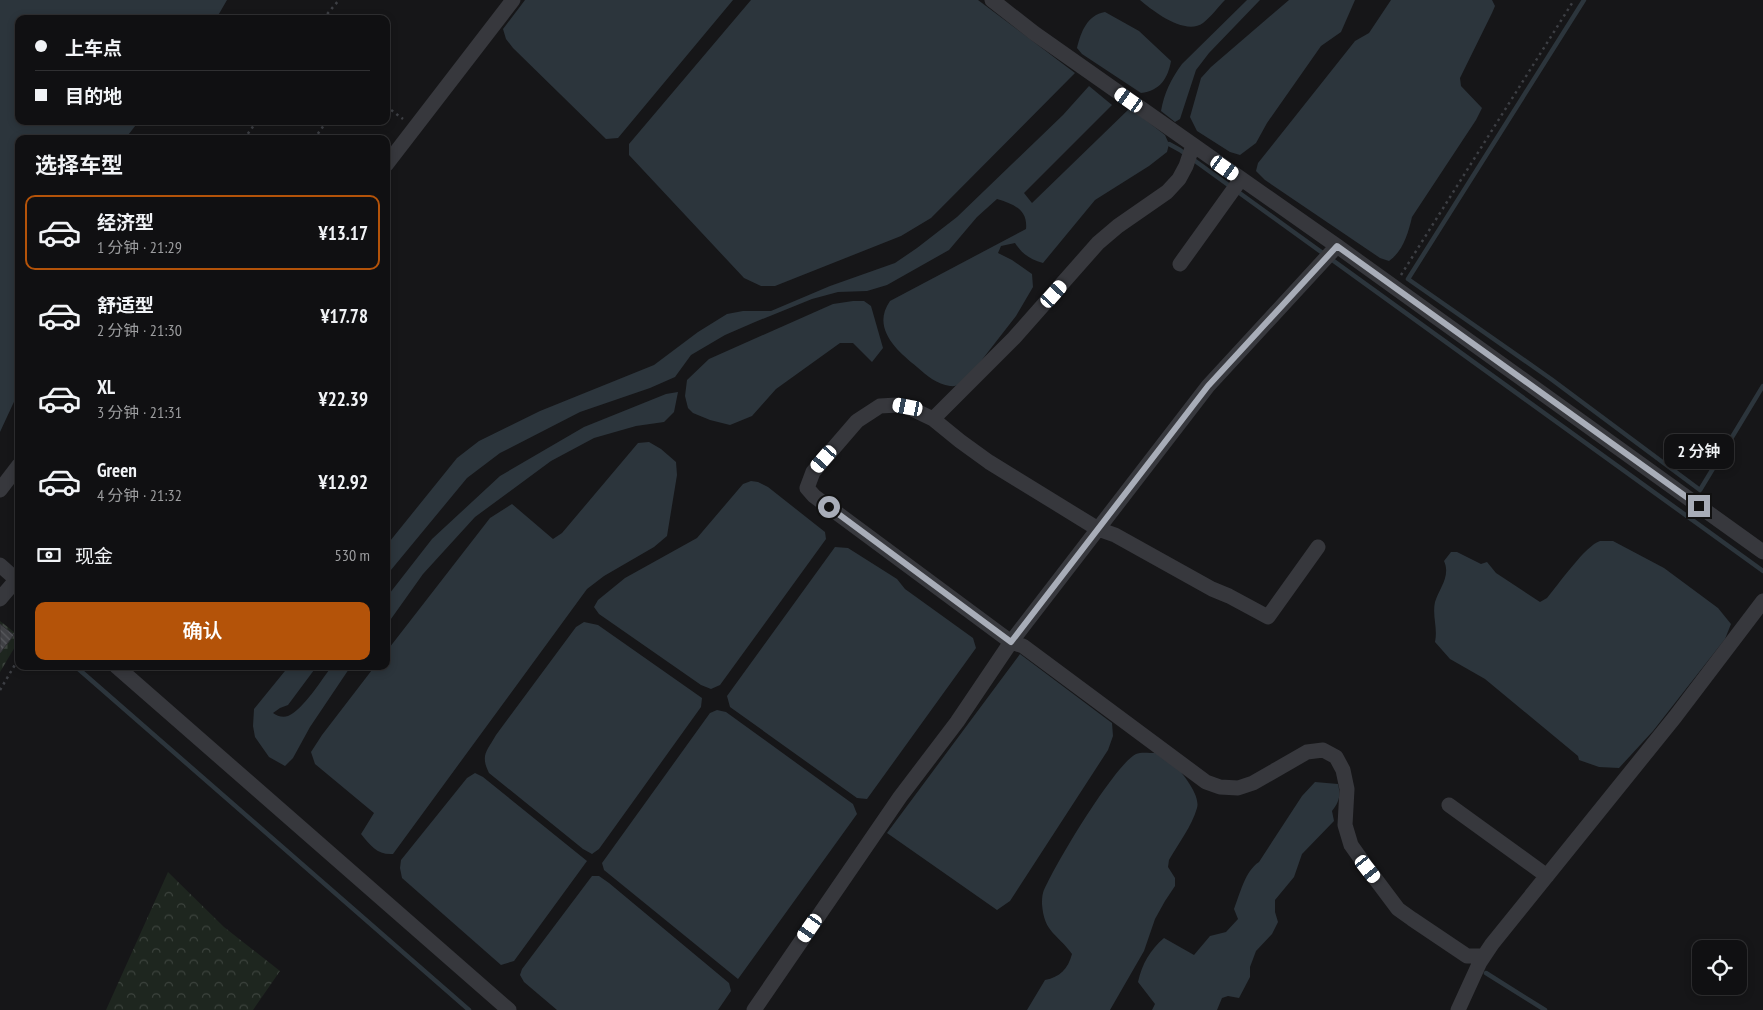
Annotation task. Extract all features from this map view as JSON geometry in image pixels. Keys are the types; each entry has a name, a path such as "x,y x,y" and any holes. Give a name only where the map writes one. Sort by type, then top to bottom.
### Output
{"street":[{"path":"390,160 513,0"},
{"path":"992,0 1034,33 1337,246 1763,552"},
{"path":"933,419 1014,338 1098,243 1118,226 1168,192 1179,179 1186,166 1193,145"},
{"path":"1180,264 1241,179"},
{"path":"754,1010 900,797 957,722 1011,642 1208,386 1337,246"},
{"path":"1318,547 1268,617 1115,536 1098,529 990,462 933,419 908,407 897,405 880,406 857,421 813,472 807,488 814,496 1011,642 1023,646 1206,782 1220,787 1238,788 1253,784 1307,752 1323,750 1336,757 1343,770 1347,789 1345,825 1351,845 1368,869 1398,909 1466,956 1484,956"},
{"path":"0,490 15,470"},
{"path":"0,565 15,578"},
{"path":"0,600 15,584"},
{"path":"1458,1010 1484,956 1492,944 1675,717 1763,601"},
{"path":"121,670 509,1010"},
{"path":"1449,805 1547,876"}],"path":[{"path":"327,15 339,0"},
{"path":"1393,287 1574,0"},
{"path":"390,109 414,129"},
{"path":"0,690 15,665"}],"green space":[{"path":"0,621 15,633 15,647 0,672"},
{"path":"168,872 224,927 280,971 253,1010 106,1010"}],"shaded area":[{"path":"0,0 227,0 218,15 15,15 15,125 136,125 128,135 15,135 15,400 0,432"},
{"path":"525,0 733,0 618,138 606,139 506,39 503,29"},
{"path":"751,0 978,0 1075,73 931,218 901,236 775,286 761,286 744,278 629,155 629,144"},
{"path":"1140,0 1225,0 1203,23 1196,26 1187,26 1170,21"},
{"path":"1247,0 1260,0 1209,53 1196,70 1180,119 1175,122 1161,111 1168,86 1174,75 1182,64"},
{"path":"1289,0 1355,0 1341,32 1321,46 1267,123 1256,143 1240,155 1230,152 1197,131 1190,117 1201,78 1211,67"},
{"path":"1391,0 1492,0 1495,6 1460,78 1461,86 1482,108 1412,217 1407,236 1398,252 1389,261 1380,258 1265,180 1256,171 1258,163 1355,41 1369,33"},
{"path":"1105,12 1139,31 1171,61 1168,73 1162,83 1153,90 1141,93 1082,54 1077,48 1083,30 1089,20"},
{"path":"1089,86 1112,105 1024,193 1032,203 1130,108 1165,135 1169,144 1167,152 1149,166 1095,200 1043,263 1027,256 1015,243 1001,246 998,253 1032,274 1033,287 1016,316 963,382 953,386 945,385 928,376 909,361 895,346 885,330 883,320 890,301 1026,229 1025,217 1022,212 1014,205 997,199 977,217 949,250 887,285 867,291 838,292 812,299 725,335 691,355 675,377 650,388 580,412 500,453 467,478 390,571 390,541 457,458 479,441 540,411 654,365 698,332 727,314 743,311 771,311 830,286 895,263 957,217 1063,115"},
{"path":"864,301 871,306 883,348 872,362 853,343 840,343 776,389 752,416 730,425 710,420 693,413 688,408 685,396 687,380 709,359 833,304"},
{"path":"678,392 674,412 664,422 636,426 594,438 551,461 475,517 423,574 390,620 390,593 432,539 500,476 584,427 666,394"},
{"path":"649,442 661,449 676,462 677,475 667,536 654,547 604,576 587,589 393,854 378,851 361,834 374,813 315,764 311,752 372,670 390,670 390,647 490,518 512,504 553,539 562,533 638,443"},
{"path":"751,481 768,487 825,532 826,539 720,685 711,689 701,685 599,614 594,607 598,600 625,578 697,538 743,484"},
{"path":"1600,541 1613,541 1664,568 1718,608 1731,624 1725,639 1653,731 1619,768 1599,767 1579,760 1578,756 1485,679 1450,659 1435,642 1435,602 1444,582 1446,567 1444,561 1451,552 1457,552 1481,564 1487,562 1496,573 1540,602 1547,598 1587,550"},
{"path":"835,547 848,548 897,579 905,589 973,638 976,648 867,799 857,798 730,707 727,696"},
{"path":"584,622 598,625 702,698 701,707 599,849 592,854 583,849 489,773 485,762 487,749 496,735 576,627"},
{"path":"1020,654 1112,723 1113,736 1108,750 1010,901 997,910 887,833"},
{"path":"286,670 314,670 288,705 273,713 282,717 288,716 300,707 329,670 348,670 310,727 293,758 285,766 269,757 255,737 253,726 254,709"},
{"path":"717,710 726,712 853,804 857,814 738,979 604,870 602,863 710,713"},
{"path":"1155,753 1172,762 1180,771 1193,790 1197,808 1192,821 1169,860 1168,867 1175,878 1175,886 1155,919 1144,951 1110,1010 1027,1010 1045,980 1063,972 1072,954 1052,932 1045,921 1042,904 1043,893 1058,863 1085,818 1126,762 1136,754"},
{"path":"475,773 483,777 587,861 514,961 501,965 402,878 400,868 401,860 467,778"},
{"path":"1315,782 1338,784 1339,799 1332,811 1334,821 1302,854 1294,877 1275,900 1275,912 1278,922 1272,934 1256,951 1250,967 1250,977 1239,998 1228,996 1222,998 1217,1010 1152,1010 1155,1004 1138,982 1144,963 1151,952 1164,938 1194,955 1210,936 1226,932 1238,919 1234,909 1250,871 1259,862 1302,796"},
{"path":"592,876 599,876 609,883 729,983 731,991 718,1010 557,1010 524,982 520,975 522,969"}],"building":[{"path":"0,624 14,635 0,653"}],"waterway":[{"path":"1584,0 1408,279 1551,379 1700,490 1763,386"},
{"path":"1169,144 1180,150 1763,571"},
{"path":"80,670 469,1010"},
{"path":"1486,973 1545,1010"}],"route":[{"path":"829,507 1011,642 1208,386 1337,246 1699,506"}]}
